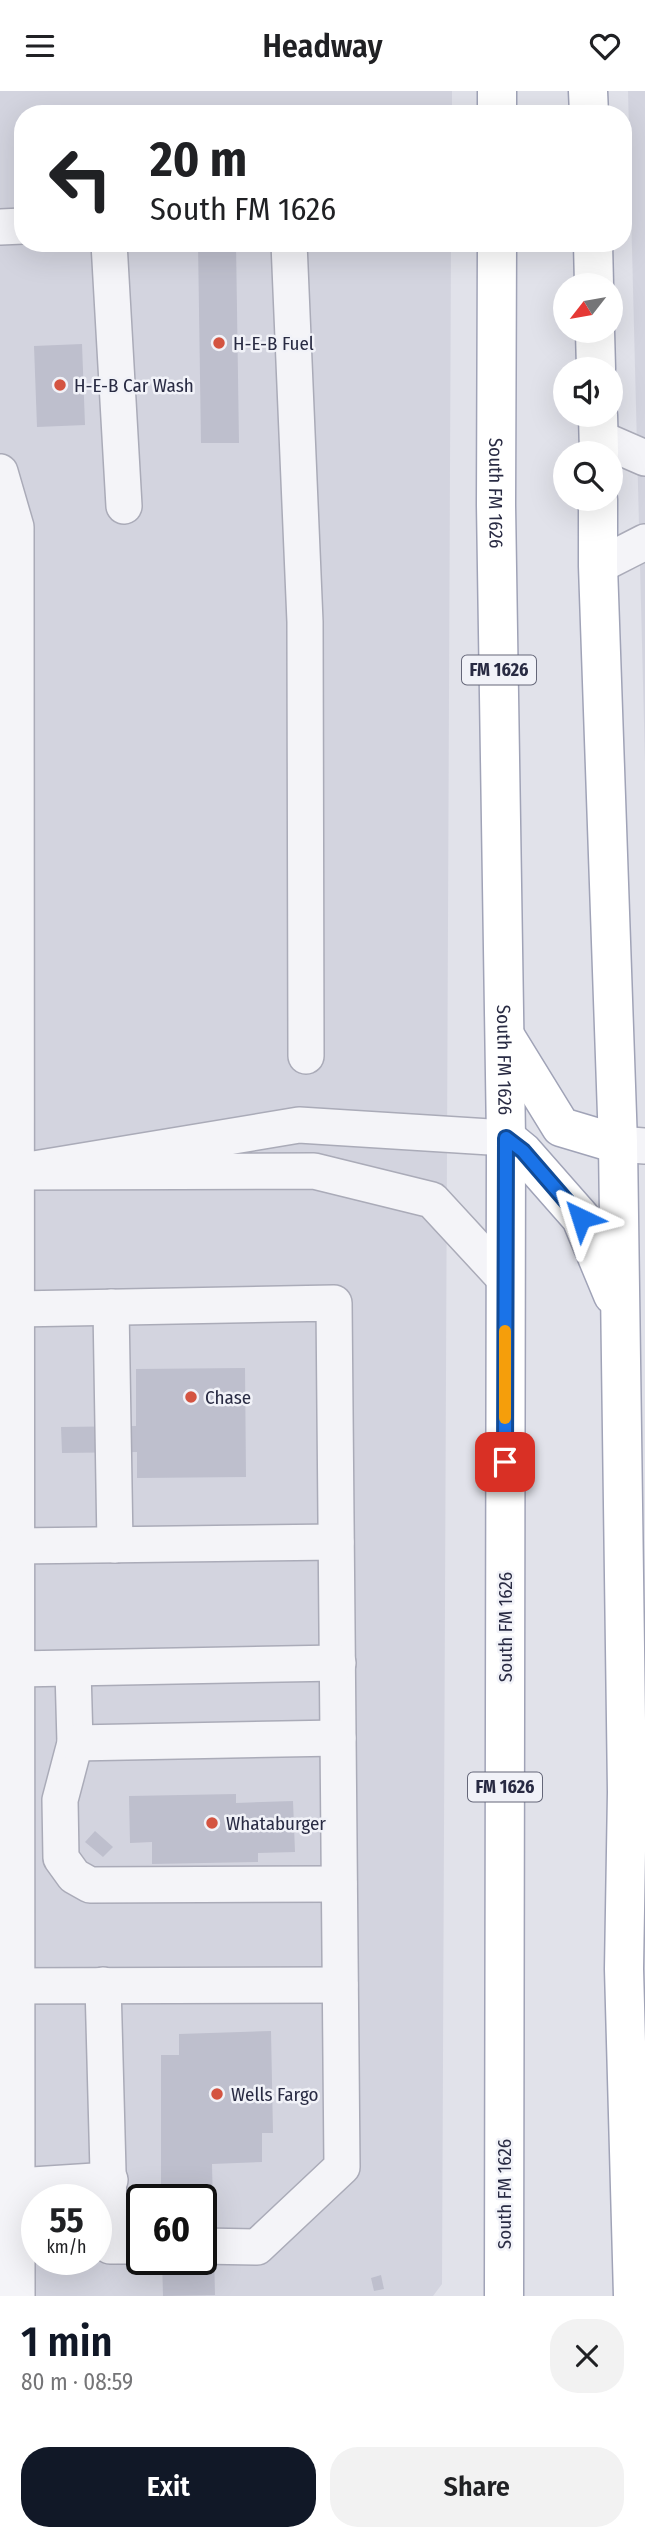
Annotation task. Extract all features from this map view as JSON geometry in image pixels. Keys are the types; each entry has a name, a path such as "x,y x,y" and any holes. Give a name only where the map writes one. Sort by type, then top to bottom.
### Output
{"main road":[{"name":"South FM 1626","path":"497,252 496,505 506,1138 504,2296"},
{"path":"593,252 594,273"},
{"path":"598,511 598,566 631,1145 621,1313 636,1792 624,1969 633,2296"},
{"path":"504,1035 561,1127 631,1145"},
{"path":"506,1138 523,1151 581,1218 621,1313"}],"lane":[{"path":"110,252 124,506"},
{"path":"289,252 305,622 306,1056"},
{"path":"598,435 645,458"},
{"path":"0,472 16,527 17,1669 9,1985 17,2186 17,2296"},
{"path":"598,566 645,542"},
{"path":"16,1173 299,1125 506,1138"},
{"path":"16,1173 314,1171 432,1200 505,1279"},
{"path":"17,1309 334,1303 342,2167 257,2247 217,2246"},
{"path":"110,1307 115,1545"},
{"path":"17,1546 336,1542"},
{"path":"17,1669 338,1663"},
{"path":"73,1670 75,1742 60,1800 61,1858 74,1876 90,1885 340,1884"},
{"path":"75,1742 338,1738"},
{"path":"9,1985 340,1986"},
{"path":"103,1985 110,2246 126,2246"},
{"path":"17,2186 110,2180"}],"shaded area":[{"path":"0,91 452,91 452,105 14,105 14,252 451,252 442,2284 433,2296 0,2296"},
{"path":"628,91 645,91 645,762 632,249 632,105 628,105"}],"building":[{"name":"H-E-B Fuel","path":"198,252 236,252 239,443 201,443"},
{"name":"H-E-B Car Wash","path":"82,344 85,425 37,427 34,346"},
{"name":"Chase","path":"245,1368 246,1477 137,1478 137,1452 62,1453 61,1427 136,1426 136,1369"},
{"name":"Whataburger","path":"236,1794 236,1803 293,1801 295,1852 258,1853 258,1862 152,1864 152,1842 130,1843 129,1796"},
{"path":"95,1831 113,1847 103,1857 85,1842"},
{"name":"Wells Fargo","path":"271,2031 273,2133 262,2133 262,2162 212,2164 212,2184 161,2184 161,2055 179,2055 179,2034"},
{"name":"Wells Fargo","path":"162,2275 215,2275 215,2295 163,2296"},
{"path":"381,2275 384,2289 374,2291 371,2278"}],"slow traffic":[{"path":"505,1331 505,1418"}],"place":[{"name":"H-E-B Fuel","path":"219,343"},
{"name":"H-E-B Car Wash","path":"60,385"},
{"name":"Chase","path":"191,1397"},
{"name":"Whataburger","path":"212,1823"},
{"name":"Wells Fargo","path":"217,2094"}],"route":[{"path":"505,1462 506,1138 523,1151 581,1218"}]}
